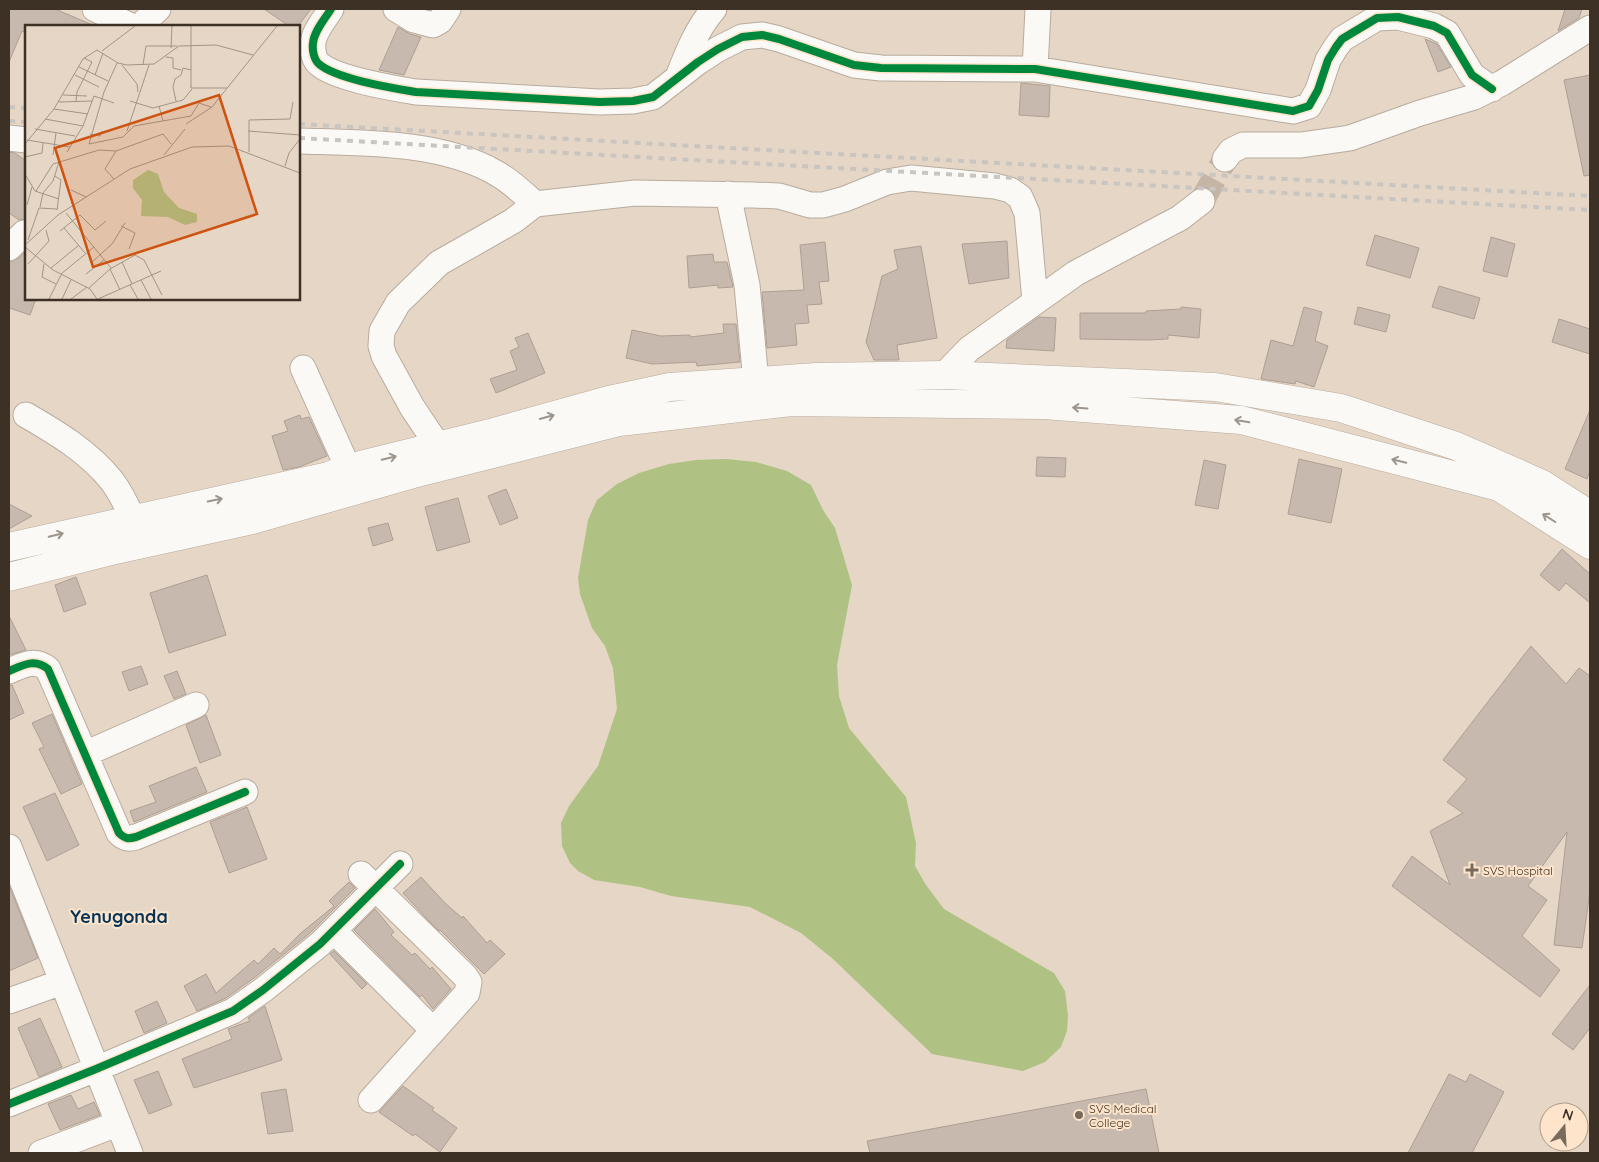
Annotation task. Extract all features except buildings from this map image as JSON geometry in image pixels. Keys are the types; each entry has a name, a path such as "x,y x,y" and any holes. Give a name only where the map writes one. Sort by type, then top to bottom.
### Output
{"highway":[{"path":"9,547 194,504 329,476 348,468 609,400 670,387 816,377 944,375 1215,387 1341,408 1456,446 1542,484 1590,515"},
{"path":"9,577 115,550 252,520 413,474 620,422 791,402 1044,405 1241,420 1499,487 1590,545"}],"street":[{"path":"95,9 129,25"},
{"path":"141,25 158,9"},
{"path":"331,9 312,42 313,54 318,64 330,71 386,87 425,92 600,102 633,101 652,97 718,49 742,37 762,35 854,65 881,68 1035,69 1293,111 1309,106 1318,90 1328,60 1342,39 1377,18 1398,17 1434,26 1447,33 1472,75 1492,89"},
{"path":"396,9 414,20 433,25 440,21 448,9"},
{"path":"677,79 690,46 714,9"},
{"path":"1035,69 1038,9"},
{"path":"1225,159 1231,151 1243,144 1301,145 1350,138 1420,113 1474,97 1492,89 1590,28"},
{"path":"9,138 25,140"},
{"path":"300,141 381,144 432,151 472,161 497,173 535,204"},
{"path":"438,446 412,407 384,356 381,346 382,331 398,303 439,263 513,221 535,204 635,193 779,196 810,205 823,205 845,199 887,182 911,178 995,186 1010,190 1020,196 1027,213 1036,301"},
{"path":"728,194 747,285 756,382"},
{"path":"944,375 969,349 1076,273 1180,218 1202,202"},
{"path":"303,368 348,468"},
{"path":"26,414 78,448 96,464 113,482 133,519"},
{"path":"9,671 36,662 48,669 119,833 127,839 245,792"},
{"path":"84,754 196,705"},
{"path":"9,847 130,1153"},
{"path":"9,1104 233,1011 292,967 334,931 368,881 400,864"},
{"path":"368,881 466,976 469,982 466,993 371,1100"},
{"path":"334,931 433,1030"},
{"path":"9,1001 62,982"},
{"path":"42,1153 71,1148 117,1124"}],"shaded area":[{"path":"726,459 756,462 787,471 811,485 823,510 835,528 852,585 837,665 839,696 849,728 906,797 916,843 915,866 926,885 944,909 1054,973 1065,991 1068,1015 1067,1031 1061,1047 1045,1062 1023,1071 932,1054 833,959 801,933 750,907 671,896 640,887 594,880 578,871 570,863 562,846 561,823 569,806 598,766 617,709 613,668 605,646 592,628 580,594 578,578 588,520 597,500 617,484 639,473 669,464 696,460"}],"tunnel":[{"path":"1202,201 1225,159"}],"railway":[{"path":"9,107 25,108"},
{"path":"9,121 25,122"},
{"path":"300,124 1590,196"},
{"path":"300,138 1590,210"}],"cycle path":[{"path":"331,9 314,39 313,52 319,64 338,74 351,78 416,92 600,102 633,101 653,97 718,49 742,37 762,35 854,65 881,68 1035,69 1293,111 1309,106 1318,90 1328,60 1342,39 1377,18 1398,17 1434,26 1447,33 1472,75 1492,89"},
{"path":"9,671 34,663 48,669 119,833 125,837 136,837 245,792"},
{"path":"9,1104 233,1011 263,990 320,944 400,864"}],"place":[{"name":"SVS Hospital","path":"1472,870"},
{"name":"SVS Medical College","path":"1079,1115"}],"district":[{"name":"Yenugonda","path":"119,916"}]}
